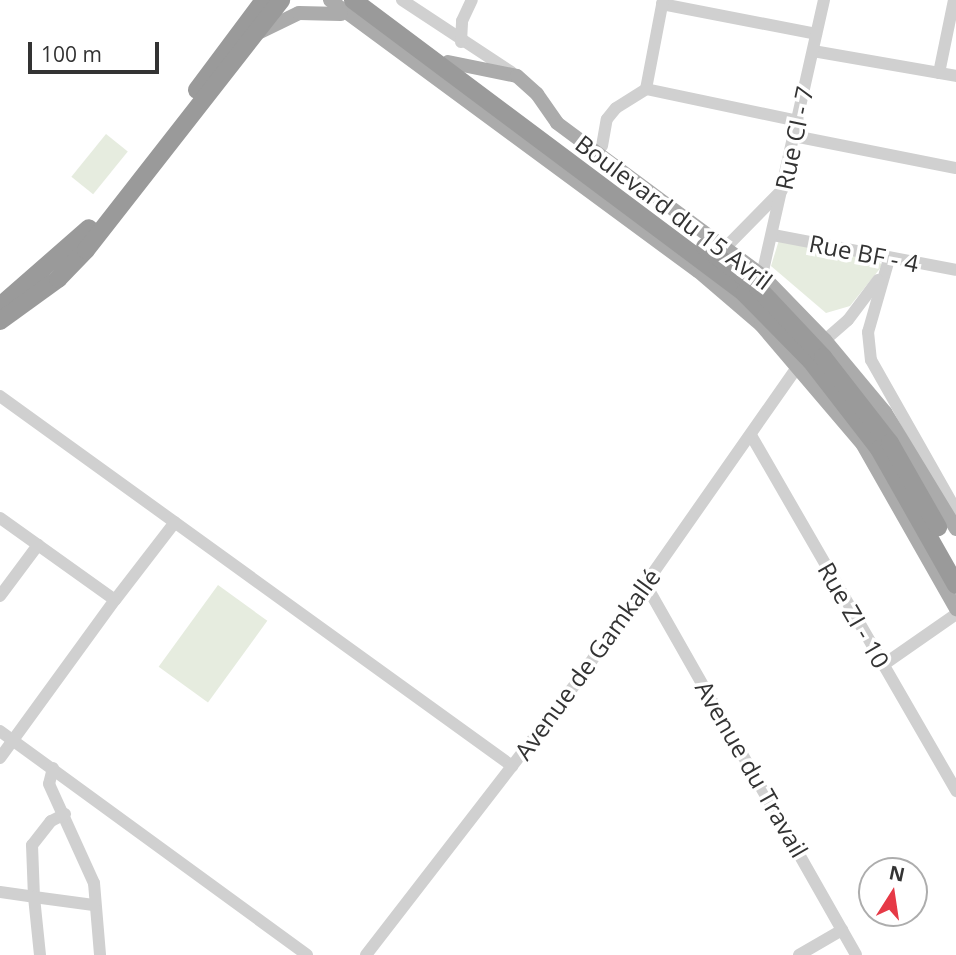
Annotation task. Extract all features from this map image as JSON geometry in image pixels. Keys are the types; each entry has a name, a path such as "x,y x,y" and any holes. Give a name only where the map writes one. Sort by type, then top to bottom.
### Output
{"highway":[{"path":"252,0 253,28"},
{"path":"0,321 58,279 86,250 253,28 264,0"},
{"path":"0,306 77,242 253,28 281,0"},
{"name":"Boulevard du 15 Avril","path":"353,0 369,22 744,292 811,360 879,449 956,585"},
{"name":"Boulevard du 15 Avril","path":"370,0 448,62 758,288 823,357 890,443 956,561"}],"main road":[{"name":"Boulevard du 15 Avril","path":"318,0 341,14 369,22"},
{"name":"Boulevard du 15 Avril","path":"330,0 369,22 708,279 761,325 799,366 870,456 956,609"},
{"path":"253,28 299,13 341,14"},
{"name":"Boulevard du 15 Avril","path":"448,62 517,76 537,94 557,123 762,275 825,340 908,445 956,529"}],"street":[{"path":"402,0 461,42 517,76"},
{"name":"Rue CI - 7","path":"762,275 824,0"},
{"path":"939,73 954,0"},
{"path":"461,42 470,2"},
{"path":"646,89 662,2 816,34"},
{"path":"813,51 956,76"},
{"path":"603,146 607,119 616,108 646,89 798,121"},
{"path":"794,136 956,168"},
{"path":"726,247 783,189"},
{"name":"Rue BF - 4","path":"773,235 956,270"},
{"path":"825,340 875,288 889,259"},
{"path":"889,259 868,332 871,360 956,510"},
{"name":"Avenue de Gamkallé","path":"366,955 512,766 646,585 752,437 774,395 799,366"},
{"path":"0,396 512,766"},
{"name":"Rue ZI - 10","path":"752,437 956,792"},
{"path":"0,518 115,600"},
{"path":"0,758 174,522"},
{"path":"0,596 38,545"},
{"name":"Avenue du Travail","path":"646,585 856,955"},
{"path":"883,665 956,614"},
{"path":"0,731 307,955"},
{"path":"53,768 48,780 93,883 93,905 100,955"},
{"path":"40,955 32,845 51,821 65,814"},
{"path":"0,892 93,905"},
{"path":"799,955 842,930"}],"shaded area":[{"path":"106,134 128,152 93,194 71,177"},
{"path":"779,240 879,261 882,266 850,306 826,313 771,266"},
{"path":"218,585 267,621 208,703 159,667"}]}
